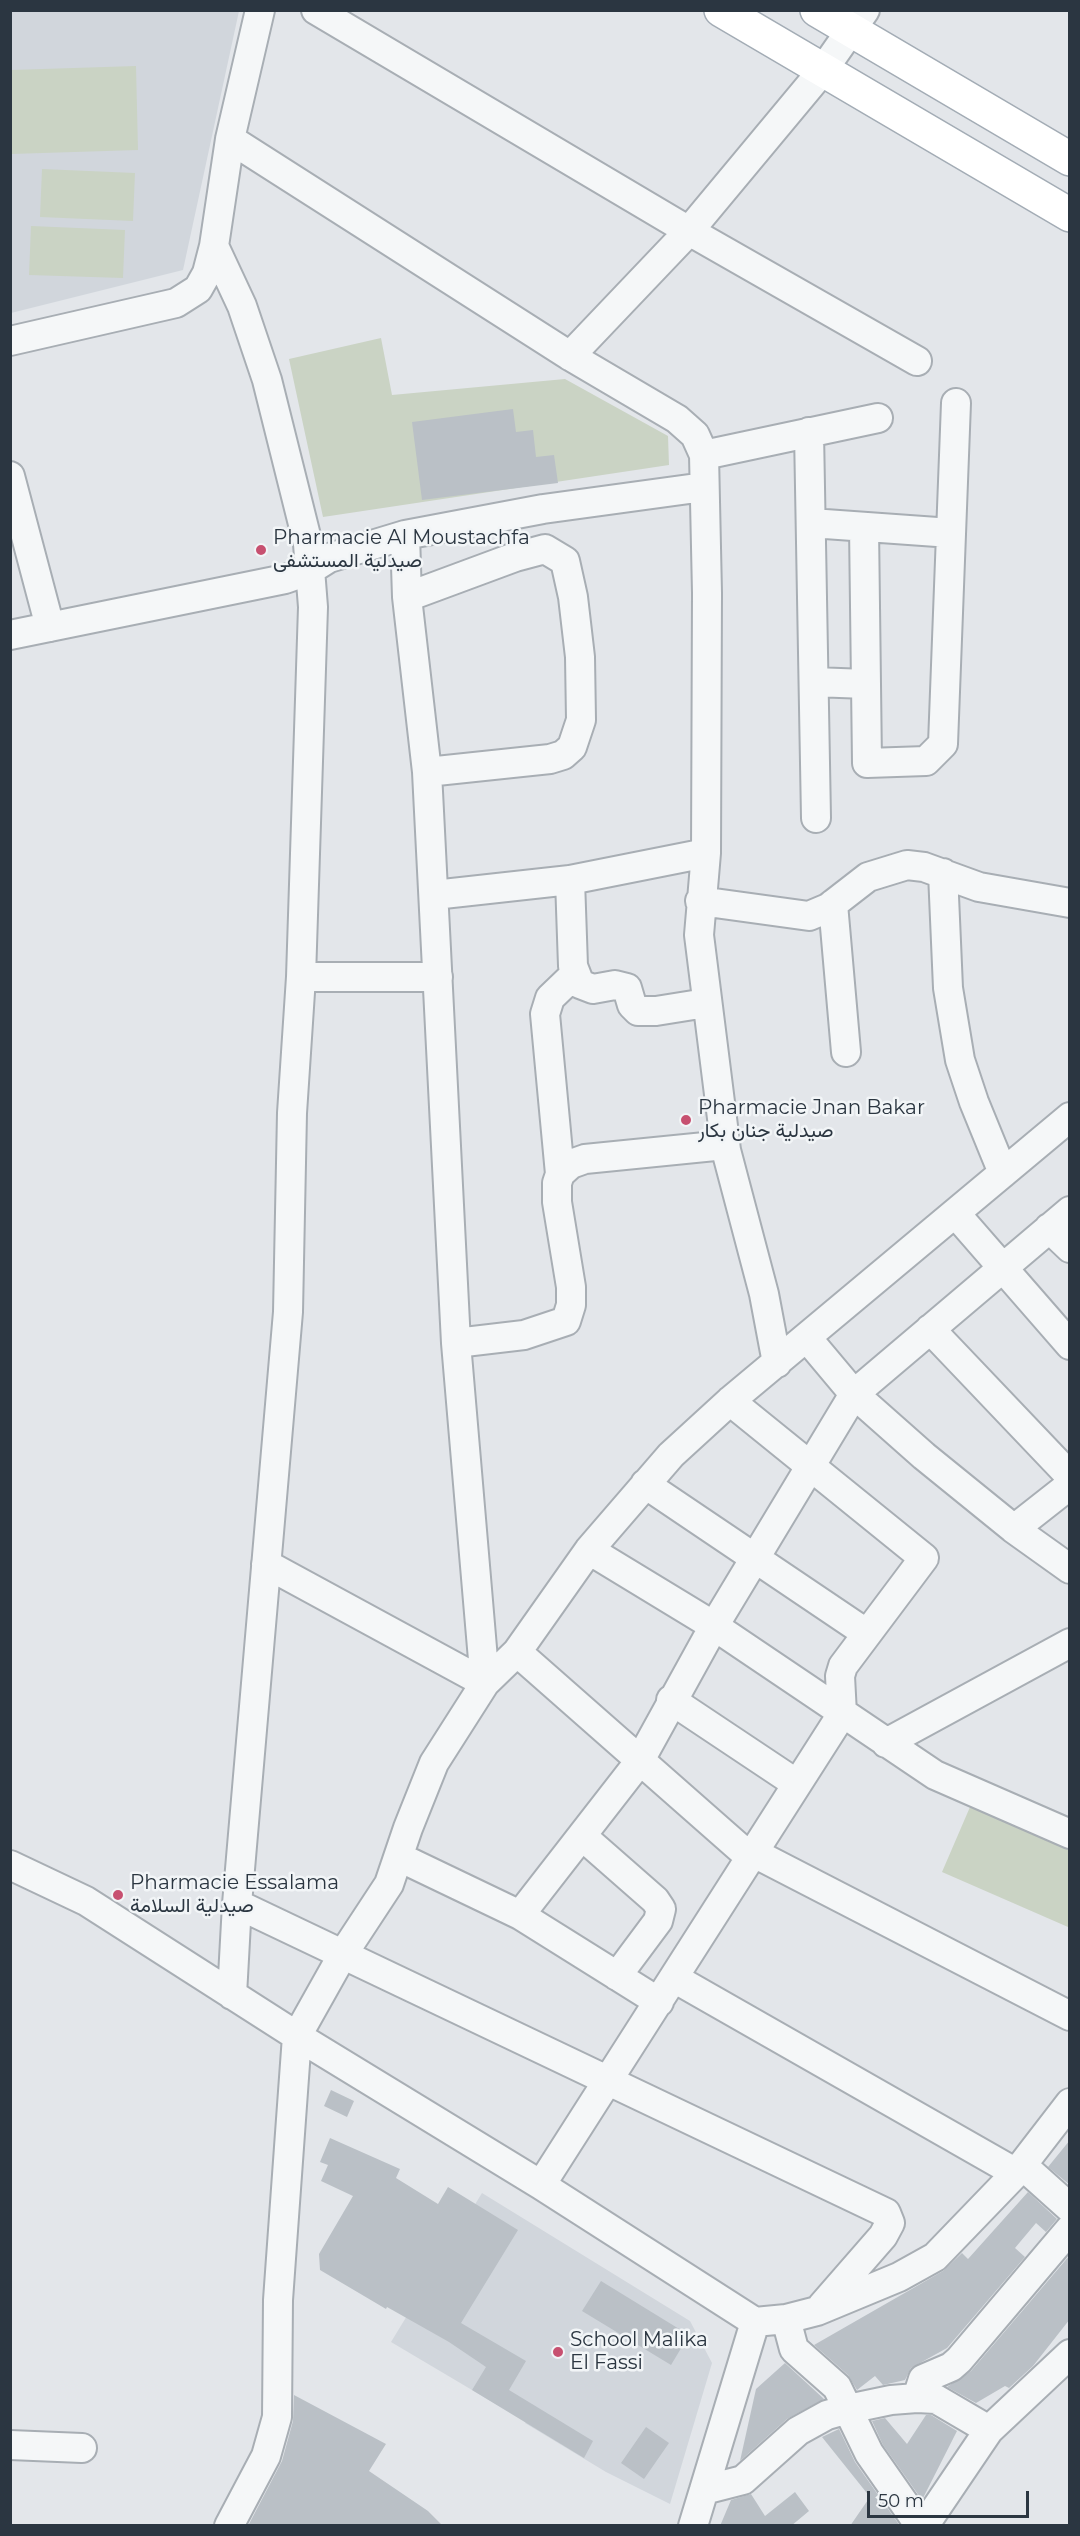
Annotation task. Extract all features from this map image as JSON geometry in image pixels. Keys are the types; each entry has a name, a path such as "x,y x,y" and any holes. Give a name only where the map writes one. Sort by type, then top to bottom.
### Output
{"main road":[{"path":"721,10 1070,215"},
{"path":"817,10 858,21 1070,159"}],"street":[{"path":"10,341 176,303 198,289 207,273 214,246 230,139 260,10"},
{"path":"316,10 689,231 917,361"},
{"path":"570,356 689,231 823,70 858,21"},
{"path":"230,139 570,356 677,419 695,435 704,455 708,745 706,853 700,901 699,935 725,1145 743,1222 764,1294 777,1363"},
{"path":"214,246 242,306 267,380 308,544 313,651 301,977 292,1113 288,1312 237,1904 232,1995"},
{"path":"864,527 867,763 926,761 943,744 957,403"},
{"path":"704,455 878,418"},
{"path":"809,432 816,818"},
{"path":"10,476 50,627"},
{"path":"10,635 285,579 310,570 329,558 405,535 543,509 704,487"},
{"path":"811,523 951,533"},
{"path":"405,535 407,597 427,772 456,1343 485,1683"},
{"path":"407,597 545,549 565,561 573,597 580,657 581,720 572,747 563,755 550,759 427,772"},
{"path":"814,682 866,684"},
{"path":"434,895 570,880 706,853"},
{"path":"700,901 802,917 817,915 868,877 893,867 907,865 943,873 979,886 1070,903"},
{"path":"943,873 948,988 960,1060 1003,1173"},
{"path":"570,880 574,974 580,984 589,989 615,986 627,988 632,1005 638,1011 656,1011 706,1003"},
{"path":"833,904 846,1052"},
{"path":"456,1343 524,1335 566,1321 571,1305 571,1287 557,1202 560,1174 544,1014 550,998 574,974"},
{"path":"301,977 438,977"},
{"path":"229,2526 266,2457 277,2417 278,2300 297,2036 343,1954 389,1884 434,1763 485,1683 517,1652 589,1550 671,1455 730,1401 1070,1117"},
{"path":"560,1174 571,1164 585,1159 725,1145"},
{"path":"955,1213 1070,1344"},
{"path":"520,1915 639,1762 670,1700 854,1394 1059,1219 1070,1248"},
{"path":"930,1329 1070,1476"},
{"path":"807,1338 854,1394 924,1456 1014,1529 1070,1569"},
{"path":"541,2185 842,1714 840,1676 850,1654 924,1558 812,1464 730,1401"},
{"path":"645,1484 866,1633"},
{"path":"1014,1529 1070,1485"},
{"path":"589,1550 714,1626 935,1775 1070,1834"},
{"path":"266,1564 485,1683"},
{"path":"886,1743 1070,1642"},
{"path":"517,1652 639,1762 752,1855 1070,2016"},
{"path":"670,1700 797,1784"},
{"path":"582,1836 655,1900 661,1909 658,1921 617,1976"},
{"path":"399,1857 520,1915 659,2002"},
{"path":"10,1865 86,1901 297,2036 541,2185 755,2322 786,2319 817,2311 899,2277 935,2257 1019,2169 1070,2103"},
{"path":"237,1904 609,2079 886,2213 890,2223 883,2236 817,2311"},
{"path":"674,1978 1019,2169 1070,2208"},
{"path":"917,2398 923,2379 959,2360 1070,2229"},
{"path":"786,2319 794,2349 837,2387 869,2453 922,2526 989,2430 1070,2354"},
{"path":"693,2526 755,2322"},
{"path":"704,2490 743,2480 798,2431 827,2415 848,2409 917,2398 936,2399 989,2430"},
{"path":"10,2445 82,2448"}],"shaded area":[{"path":"10,11 239,11 183,270 11,313"},
{"name":"School Malika El Fassi","path":"482,2193 690,2321 712,2363 670,2504 606,2472 525,2423 529,2415 503,2400 499,2406 391,2342"}],"green space":[{"path":"136,66 138,150 11,154 11,70"},
{"path":"42,169 135,173 133,221 40,217"},
{"path":"31,226 125,230 123,278 29,275"},
{"path":"381,338 392,395 565,379 668,436 669,465 323,517 289,359"},
{"path":"970,1807 1069,1850 1068,1927 942,1872"}],"building":[{"path":"513,409 516,432 533,430 536,457 554,455 558,483 422,500 412,422"},
{"path":"331,2090 354,2101 347,2117 324,2106"},
{"path":"330,2138 400,2169 396,2178 438,2204 448,2187 518,2230 461,2323 526,2361 509,2390 593,2441 584,2458 472,2390 486,2367 449,2342 387,2307 386,2309 320,2270 319,2254 353,2196 321,2181 328,2165 320,2162"},
{"path":"1070,2140 1070,2185 1048,2167"},
{"path":"1028,2192 1057,2219 1046,2232 1036,2223 1015,2248 1025,2257 947,2348 911,2368 905,2380 883,2385 875,2376 857,2390 848,2375 814,2345 943,2271 962,2253 968,2259"},
{"path":"1070,2255 1070,2319 1033,2366 1009,2388 1005,2386 976,2403 947,2387 971,2371"},
{"path":"601,2281 689,2335 671,2365 582,2311"},
{"path":"785,2363 824,2399 787,2419 740,2461 756,2389"},
{"path":"294,2395 386,2444 369,2471 428,2511 443,2526 248,2526 282,2461 293,2421"},
{"path":"926,2415 931,2415 957,2431 922,2500 883,2445 872,2421 885,2418 907,2444"},
{"path":"646,2427 669,2443 644,2479 621,2463"},
{"path":"839,2429 855,2462 900,2526 850,2526 870,2497 822,2437"},
{"path":"795,2492 809,2511 791,2526 720,2526 731,2500 751,2494 765,2516"}],"place":[{"name":"Pharmacie Al Moustachfa صيدلية المستشفى","path":"261,550"},
{"name":"Pharmacie Jnan Bakar صيدلية جنان بكار","path":"686,1120"},
{"name":"Pharmacie Essalama صيدلية السلامة","path":"118,1895"},
{"name":"School Malika El Fassi","path":"558,2352"}]}
